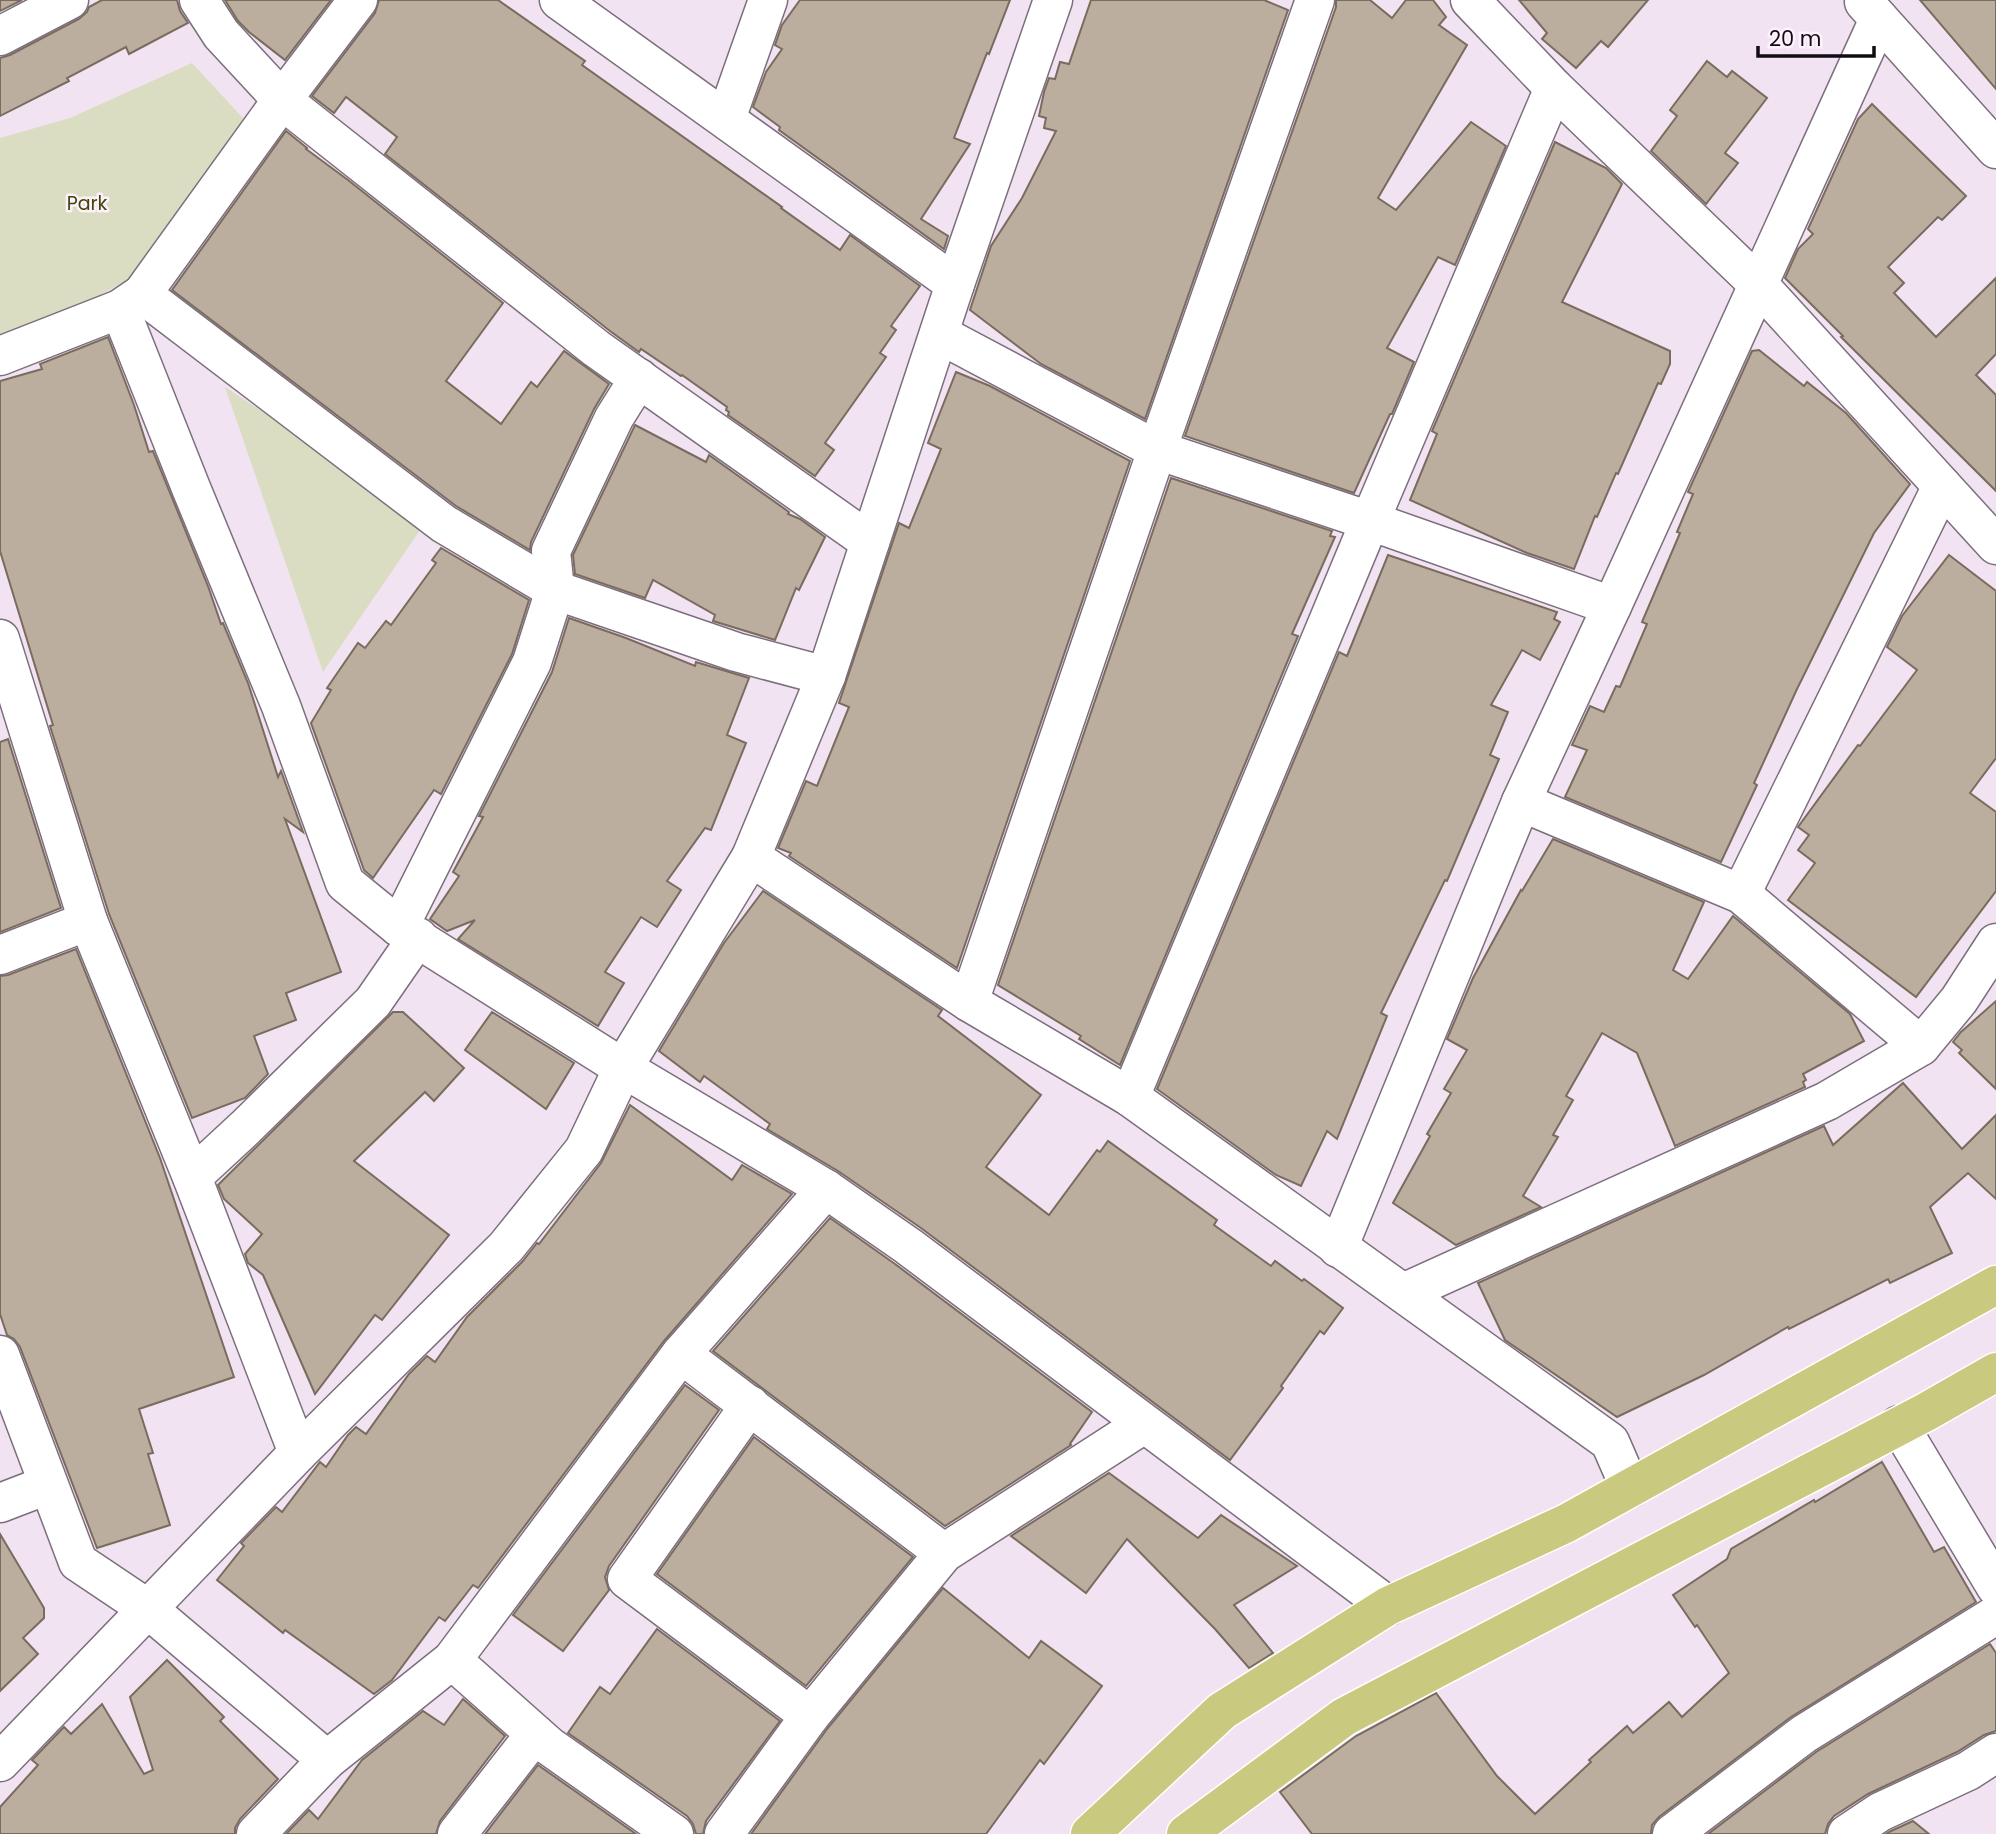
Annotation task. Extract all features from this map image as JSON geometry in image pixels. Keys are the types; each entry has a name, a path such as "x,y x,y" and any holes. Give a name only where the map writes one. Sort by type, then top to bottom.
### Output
{"main road":[{"path":"1090,1834 1222,1712 1388,1606 1567,1523 1996,1285"},
{"path":"1186,1834 1344,1717 1996,1372"}],"street":[{"path":"0,36 69,0"},
{"path":"199,0 221,34 282,100 597,349 870,542"},
{"path":"0,356 131,302 358,0"},
{"path":"559,0 956,284"},
{"path":"726,119 768,0"},
{"path":"0,1762 298,1453 506,1247 584,1150 623,1068 751,857 826,676 1053,0"},
{"path":"969,1002 1157,450 1315,0"},
{"path":"1470,0 1554,88 1758,284 1996,545"},
{"path":"1338,1248 1521,802 1758,284 1871,9 1996,149"},
{"path":"1130,1097 1554,88"},
{"path":"131,302 444,524 555,590 736,652 826,676"},
{"path":"131,302 345,883 409,932 623,1068 826,1189 908,1246 1388,1606"},
{"path":"939,334 1157,450 1612,606"},
{"path":"192,1177 373,1002 409,932 532,662 555,590 551,551 614,418 639,378"},
{"path":"1741,894 1942,486"},
{"path":"0,639 89,921 192,1177 298,1453"},
{"path":"1521,802 1741,894 1922,1046"},
{"path":"751,857 969,1002 1130,1097 1610,1442 1630,1488"},
{"path":"0,955 89,921"},
{"path":"1403,1293 1827,1101 1922,1046 1959,1000 1996,943"},
{"path":"256,1834 327,1760 452,1660 681,1354 826,1189"},
{"path":"681,1354 944,1553"},
{"path":"0,1355 78,1562 148,1609 327,1760"},
{"path":"750,1405 627,1579 810,1716"},
{"path":"724,1834 810,1716 944,1553 1144,1424"},
{"path":"1899,1425 1996,1587"},
{"path":"0,1503 47,1485"},
{"path":"1672,1834 1804,1734 1996,1615"},
{"path":"452,1660 550,1746 674,1834"},
{"path":"457,1834 535,1734"},
{"path":"1847,1834 1880,1812 1968,1771 1996,1753"}],"green space":[{"name":"Park","path":"192,63 254,130 155,265 52,321 0,337 0,138 70,118"},
{"path":"225,387 427,520 323,672"}],"building":[{"path":"0,0 22,0 0,11"},
{"path":"102,0 177,0 188,23 129,54 126,47 67,78 69,81 0,116 0,58 79,19 89,7"},
{"path":"225,0 331,0 285,60 238,21"},
{"path":"379,0 498,0 585,61 582,65 840,250 850,235 920,286 891,326 896,330 880,353 886,357 825,443 834,450 815,476 728,415 727,407 682,375 641,349 639,352 610,331 385,154 397,137 346,97 334,113 312,96 375,13"},
{"path":"800,0 1010,0 954,138 970,144 921,219 948,236 944,249 779,130 780,127 753,107 766,72 782,49 775,45 782,25"},
{"path":"1091,0 1264,0 1288,10 1145,419 1041,364 970,310 991,246 1022,198 1056,131 1044,128 1046,118 1039,116 1044,92 1049,78 1055,79 1060,62 1069,64"},
{"path":"1336,0 1370,0 1392,18 1406,0 1433,0 1446,17 1439,25 1467,45 1378,198 1396,210 1471,122 1506,146 1455,265 1438,257 1387,348 1414,362 1354,493 1185,436 1336,7"},
{"path":"1519,0 1648,0 1608,47 1601,41 1576,68 1542,39 1547,33"},
{"path":"1920,0 1996,0 1996,89"},
{"path":"1707,61 1727,77 1732,71 1767,98 1725,153 1738,163 1706,204 1651,151 1677,116 1670,110"},
{"path":"1872,104 1966,196 1942,220 1938,217 1888,267 1904,283 1894,293 1936,337 1996,278 1996,354 1976,375 1996,395 1996,491 1785,278 1798,249 1813,234 1808,229 1858,119"},
{"path":"286,131 503,303 446,381 501,424 531,382 537,387 564,351 609,384 594,409 531,542 530,550 456,506 172,290"},
{"path":"1555,142 1606,168 1622,184 1562,302 1670,351 1670,364 1661,384 1658,383 1618,474 1616,473 1597,517 1595,516 1574,569 1527,553 1410,500 1437,434 1432,431"},
{"path":"108,337 149,452 153,451 221,624 223,623 248,683 278,777 281,771 303,832 285,819 341,972 286,993 296,1020 254,1036 268,1074 245,1098 192,1118 109,914 50,726 53,725 0,551 0,381 42,369 40,364"},
{"path":"1759,350 1804,386 1807,382 1846,413 1910,484 1874,533 1797,689 1721,862 1565,797 1587,750 1572,745 1590,706 1604,712 1616,686 1620,687 1647,624 1642,622 1680,533 1677,532 1693,494 1688,492 1752,351"},
{"path":"956,372 990,386 1130,461 957,968 789,856 791,853 778,848 806,781 817,786 849,707 839,703 899,523 909,528 941,449 928,443"},
{"path":"635,425 706,462 709,455 789,512 788,514 825,537 799,590 796,588 775,640 713,621 715,615 653,580 645,598 575,574 573,555"},
{"path":"1171,478 1332,531 1330,536 1335,537 1292,634 1298,636 1120,1065 1079,1039 1081,1036 998,985"},
{"path":"441,548 529,600 512,654 441,794 434,790 373,878 364,870 311,723 331,690 327,688 358,643 365,648 386,621 391,625 436,563 432,560"},
{"path":"1388,555 1557,612 1554,619 1560,622 1540,660 1522,650 1491,705 1508,712 1490,755 1499,759 1447,881 1445,880 1381,1013 1387,1016 1337,1139 1327,1131 1301,1186 1276,1175 1157,1089 1339,652 1347,656"},
{"path":"1949,555 1996,591 1996,758 1970,793 1996,812 1996,891 1916,997 1788,900 1815,863 1798,850 1809,835 1798,827 1917,670 1887,647 1902,616"},
{"path":"569,618 695,666 696,662 749,678 727,735 746,743 711,830 705,828 667,881 681,890 657,927 641,917 605,972 624,983 598,1026 458,939 475,920 447,931 430,919 459,876 453,872 483,817 479,816 552,672"},
{"path":"8,739 61,908 0,932 0,742"},
{"path":"1553,839 1704,902 1673,970 1688,979 1733,916 1850,1014 1864,1041 1803,1074 1805,1087 1675,1146 1637,1053 1602,1033 1566,1096 1573,1100 1553,1135 1558,1137 1523,1196 1541,1207 1456,1245 1393,1203 1430,1136 1427,1134 1451,1093 1444,1089 1467,1050 1447,1039 1473,978 1521,890"},
{"path":"763,891 942,1010 938,1016 1041,1095 986,1167 1049,1215 1097,1150 1100,1152 1108,1141 1217,1220 1214,1225 1271,1266 1275,1261 1343,1308 1324,1334 1320,1331 1281,1386 1283,1388 1230,1460 921,1228 838,1171 767,1129 770,1124 704,1076 700,1082 659,1051 724,943"},
{"path":"76,949 160,1158 234,1377 139,1409 153,1453 148,1454 170,1525 97,1548 20,1347 7,1335 0,1314 0,976"},
{"path":"1996,1001 1996,1089 1959,1053 1962,1050 1953,1042"},
{"path":"393,1012 403,1012 464,1068 434,1101 425,1092 354,1161 449,1235 382,1320 375,1315 315,1394 263,1275 248,1263 245,1254 262,1234 224,1199 218,1185"},
{"path":"492,1012 574,1063 546,1109 465,1050"},
{"path":"1903,1083 1962,1149 1996,1115 1996,1199 1968,1173 1930,1207 1952,1253 1890,1283 1888,1279 1789,1329 1788,1327 1704,1375 1617,1417 1505,1340 1478,1283 1824,1126 1833,1145"},
{"path":"630,1105 732,1180 742,1165 792,1194 664,1341 478,1588 473,1585 445,1621 439,1617 392,1680 374,1694 285,1630 283,1633 217,1580 244,1546 241,1543 276,1507 282,1512 320,1462 326,1467 356,1427 366,1434 409,1374 427,1356 435,1362 467,1317 522,1262 537,1243 539,1244 601,1163"},
{"path":"830,1218 1092,1412 1071,1445 945,1526 713,1351"},
{"path":"685,1385 719,1410 609,1566 605,1577 609,1590 563,1651 513,1615"},
{"path":"754,1437 913,1557 806,1686 657,1574"},
{"path":"1882,1462 1934,1552 1944,1547 1976,1602 1791,1717 1659,1817 1652,1825 1651,1834 1312,1834 1280,1792 1356,1736 1436,1693 1497,1776 1535,1814 1627,1726 1633,1733 1669,1702 1682,1717 1729,1673 1673,1595 1727,1559 1731,1549"},
{"path":"1109,1473 1198,1538 1221,1515 1297,1566 1234,1605 1273,1653 1249,1668 1127,1539 1086,1593 1011,1536"},
{"path":"0,1534 44,1608 44,1618 23,1638 38,1654 0,1691"},
{"path":"943,1588 1029,1658 1041,1641 1102,1686 1044,1764 1040,1760 986,1834 751,1834 827,1729"},
{"path":"657,1629 780,1721 706,1821 703,1834 696,1834 687,1816 568,1733 600,1687 610,1694"},
{"path":"1990,1644 1996,1653 1996,1731 1868,1794 1834,1816 1825,1834 1708,1834 1816,1752"},
{"path":"167,1660 224,1717 220,1721 278,1779 240,1819 235,1834 0,1834 0,1807 38,1765 32,1760 64,1727 71,1734 102,1704 144,1774 153,1770 130,1697"},
{"path":"463,1699 505,1736 440,1821 436,1834 286,1834 309,1810 318,1819 362,1760 423,1711 444,1725"},
{"path":"538,1765 636,1834 485,1834"},
{"path":"1913,1821 1929,1834 1886,1834 1891,1831"}]}
